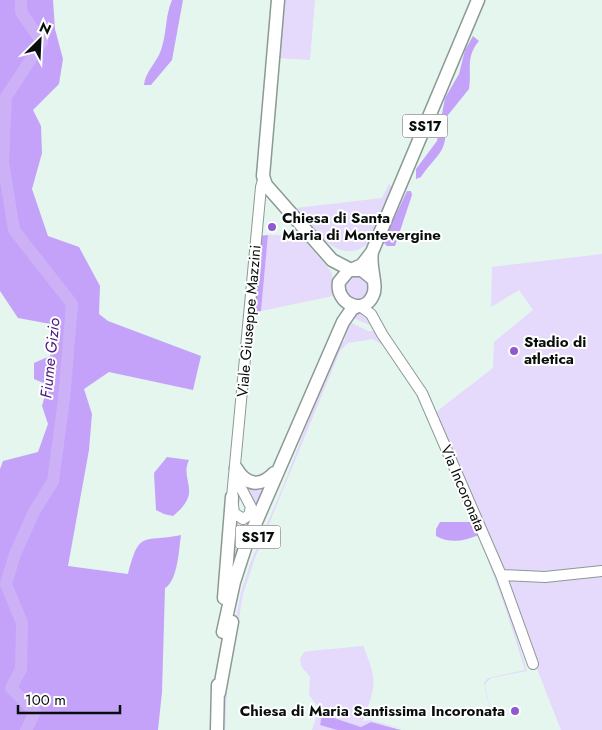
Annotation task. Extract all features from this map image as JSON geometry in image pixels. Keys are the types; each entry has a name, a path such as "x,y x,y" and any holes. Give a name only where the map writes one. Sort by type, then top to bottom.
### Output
{"main road":[{"name":"Viale Giuseppe Mazzini","path":"263,180 278,0"},
{"name":"SS17","path":"352,269 362,265 372,252 478,0"},
{"path":"263,180 332,260 336,268 342,299 348,304 359,306 372,297 375,287 373,279 365,271 352,269 332,260"},
{"name":"SS17","path":"372,252 371,269 373,279"},
{"path":"338,284 342,275 352,269"},
{"name":"SS17","path":"342,299 343,322"},
{"name":"SS17","path":"219,693 218,676 222,632 240,562 277,470 343,322 352,309 359,306"},
{"name":"SS17","path":"216,730 219,693 230,627 244,573 290,460 316,386"},
{"path":"236,465 243,478 254,484 265,481 277,470"},
{"path":"222,632 232,497"}],"street":[{"name":"Viale Giuseppe Mazzini","path":"236,465 238,484 252,507 248,516 241,519 236,515 232,505 232,497 259,203 263,180"},
{"path":"259,203 264,197 274,193"},
{"name":"Via Incoronata","path":"372,297 376,322"},
{"name":"Via Incoronata","path":"359,306 369,311 422,393 500,575 534,664"},
{"path":"500,575 545,577 602,571"}],"shaded area":[{"path":"0,0 53,0 55,29 63,59 59,84 33,110 41,126 42,153 32,189 48,236 79,247 100,286 99,314 108,321 201,356 193,390 109,372 84,389 92,414 89,450 68,566 128,574 136,550 144,541 181,535 173,579 165,588 162,692 158,730 0,730 0,469 3,461 38,452 48,424 42,406 48,385 34,379 34,363 50,356 56,325 18,318 0,291"},
{"path":"172,0 183,0 172,60 151,85 144,85 161,50"},
{"path":"283,0 315,0 310,60 278,58"},
{"path":"473,36 479,41 470,58 469,89 444,120 445,139 440,152 421,177 416,179 416,169 437,141 445,98 459,74 465,50"},
{"path":"389,184 394,188 381,223 367,244 358,250 347,251 334,247 320,235 296,208 382,198"},
{"path":"407,191 411,191 412,195 395,246 387,246 383,242"},
{"path":"294,228 332,273 333,296 261,311 268,235 280,235"},
{"path":"268,235 261,311 253,313 259,236"},
{"path":"602,254 602,730 561,730 436,412 493,368 494,342 533,310 519,290 491,307 492,267"},
{"path":"359,273 371,287 362,302 347,300 343,282 346,277"},
{"path":"359,311 366,313 374,327 351,317"},
{"path":"350,322 368,331 376,331 418,393 501,584 527,671 491,678 485,684 494,730 484,683 488,678 525,670 479,535 417,394 384,346 373,339 348,343 340,351 255,558 243,594 227,690 225,730 223,730 226,671 241,592 250,564 284,484 336,348 344,341"},
{"path":"167,457 189,460 187,474 189,493 187,500 173,516 156,510 154,473"},
{"path":"240,483 265,488 231,581 234,521 250,517"},
{"path":"440,522 473,522 479,535 457,541 441,538 436,536 436,529"},
{"path":"363,646 371,667 374,683 371,699 363,721 370,720 407,730 371,722 361,727 322,714 320,725 337,730 312,730 319,708 309,695 310,677 301,666 300,659 304,652"},
{"path":"322,714 361,727 371,722 401,730 337,730 320,725"}],"waterway":[{"name":"Fiume Gizio","path":"21,0 21,12 42,42 6,97 3,162 14,230 72,304 64,400 53,481 34,512 15,554 6,584 22,623 21,669 11,688 35,712 26,730"}],"place":[{"name":"Chiesa di Santa Maria di Montevergine","path":"272,227"},
{"name":"Stadio di atletica","path":"514,351"},
{"name":"Chiesa di Maria Santissima Incoronata","path":"515,711"}]}
